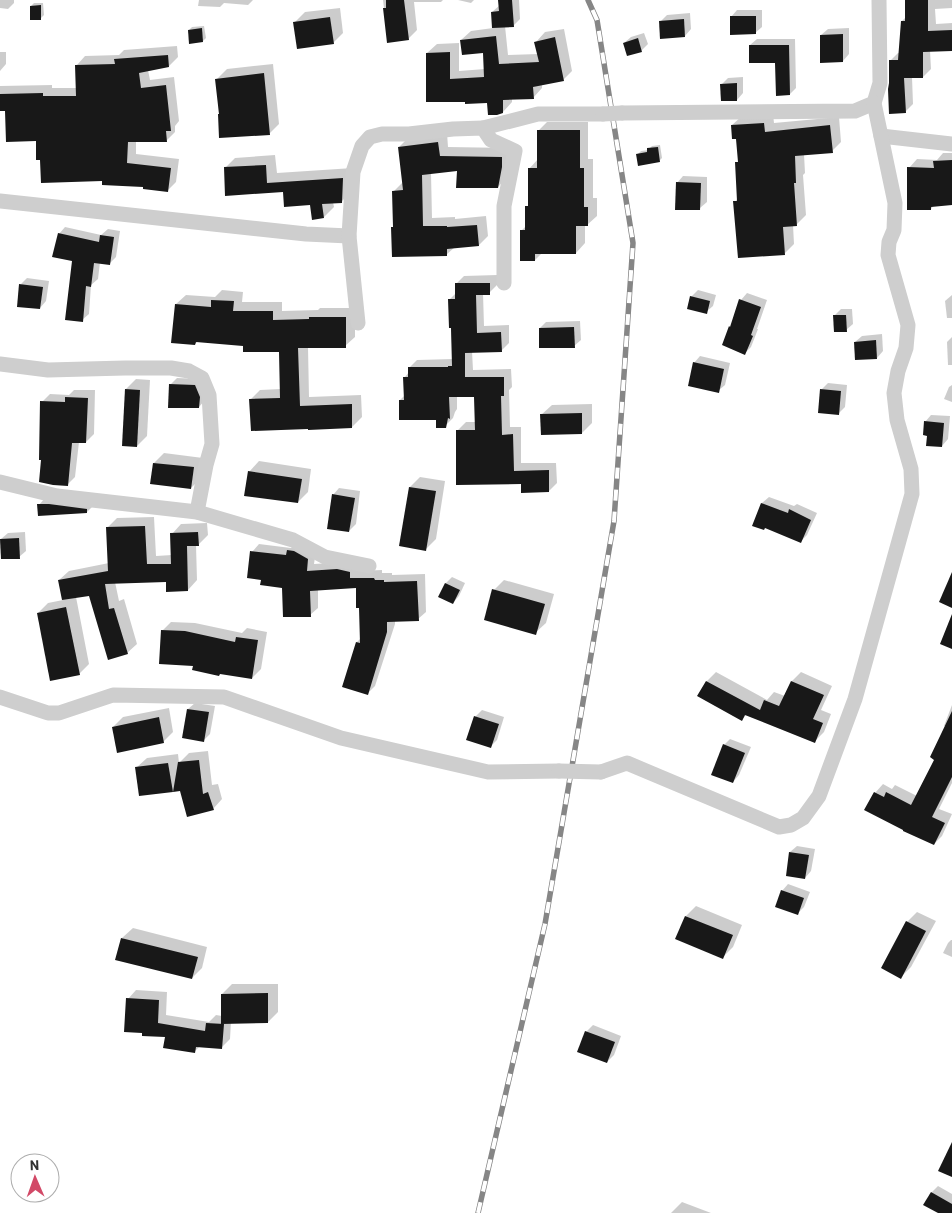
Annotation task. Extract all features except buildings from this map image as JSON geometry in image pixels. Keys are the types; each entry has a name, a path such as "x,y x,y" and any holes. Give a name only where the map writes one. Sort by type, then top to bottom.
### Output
{"street":[{"path":"0,698 48,713 59,712 113,695 224,698 341,738 488,772 601,772 627,763 780,826 791,826 803,818 820,796 855,699 912,494 911,469 897,420 894,393 898,371 906,348 908,325 888,255 889,242 894,230 895,203 874,103 880,83 879,0"},
{"path":"358,323 349,236 352,172 362,146 370,137 382,134 409,134 483,128 538,114 855,111 874,103"},
{"path":"483,128 491,140 515,151 504,206 504,283"},
{"path":"881,136 952,144"},
{"path":"0,201 306,234 349,236"},
{"path":"0,364 48,370 171,368 189,372 202,378 209,395 212,444 197,512"},
{"path":"0,482 57,496 197,512 293,540 325,557 370,566"}],"railway":[{"path":"478,1213 545,924 614,521 633,243 597,20 588,0"}]}
